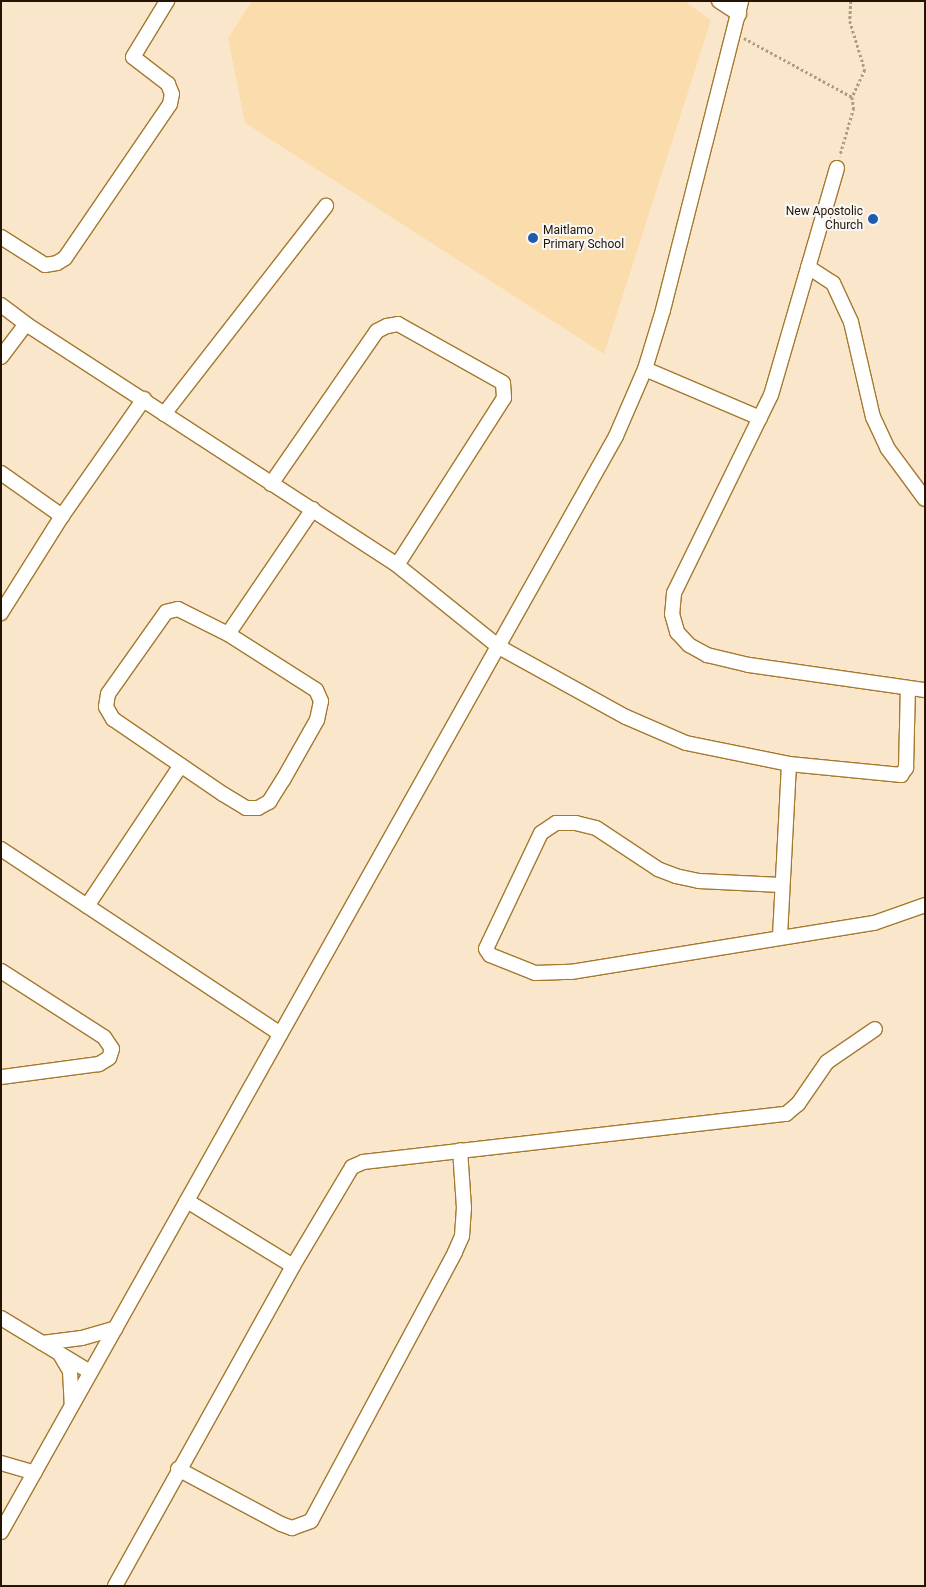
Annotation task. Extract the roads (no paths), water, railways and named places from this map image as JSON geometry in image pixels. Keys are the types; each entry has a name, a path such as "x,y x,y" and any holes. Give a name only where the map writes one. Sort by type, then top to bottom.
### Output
{"street":[{"path":"1,237 45,265 65,258 170,104 172,94 168,84 133,57 167,1"},
{"path":"1,1532 597,474 646,369 734,32 740,8 719,1"},
{"path":"837,168 776,379 760,418 674,593 672,614 677,632 689,645 707,654 748,666 925,690"},
{"path":"164,414 326,206"},
{"path":"808,267 832,284 851,322 873,416 888,449 925,499"},
{"path":"1,305 26,324 397,565 499,647 626,717 686,742 789,764 901,775 906,768 908,688"},
{"path":"1,357 26,324"},
{"path":"271,484 382,328 398,324 504,383 504,398 397,565"},
{"path":"646,369 760,418"},
{"path":"1,613 62,516 144,399"},
{"path":"1,474 62,516"},
{"path":"228,634 313,509"},
{"path":"171,610 186,612 228,634 316,690 321,701 317,720 269,802 258,808 246,808 181,765 113,718 106,707 108,694 161,618 171,610"},
{"path":"780,936 781,885 789,764"},
{"path":"87,906 181,765"},
{"path":"781,885 698,881 676,876 658,869 596,828 576,823 556,823 541,833 486,949 490,955 522,970 549,974 780,936 874,923 925,905"},
{"path":"1,849 280,1034"},
{"path":"1,971 104,1037 110,1042 112,1052 109,1058 99,1064 1,1077"},
{"path":"115,1586 293,1266 352,1167 362,1162 460,1150 786,1114 798,1104 827,1062 875,1029"},
{"path":"178,1470 281,1524 292,1528 311,1521 456,1252 462,1236 464,1208 460,1150"},
{"path":"187,1201 293,1266"},
{"path":"1,1318 90,1372"},
{"path":"42,1343 82,1338 116,1328"},
{"path":"55,1350 70,1371 72,1405"},
{"path":"1,1463 35,1473"}],"place":[{"name":"New Apostolic Church","path":"873,219"},
{"name":"Maitlamo Primary School","path":"533,238"}]}
